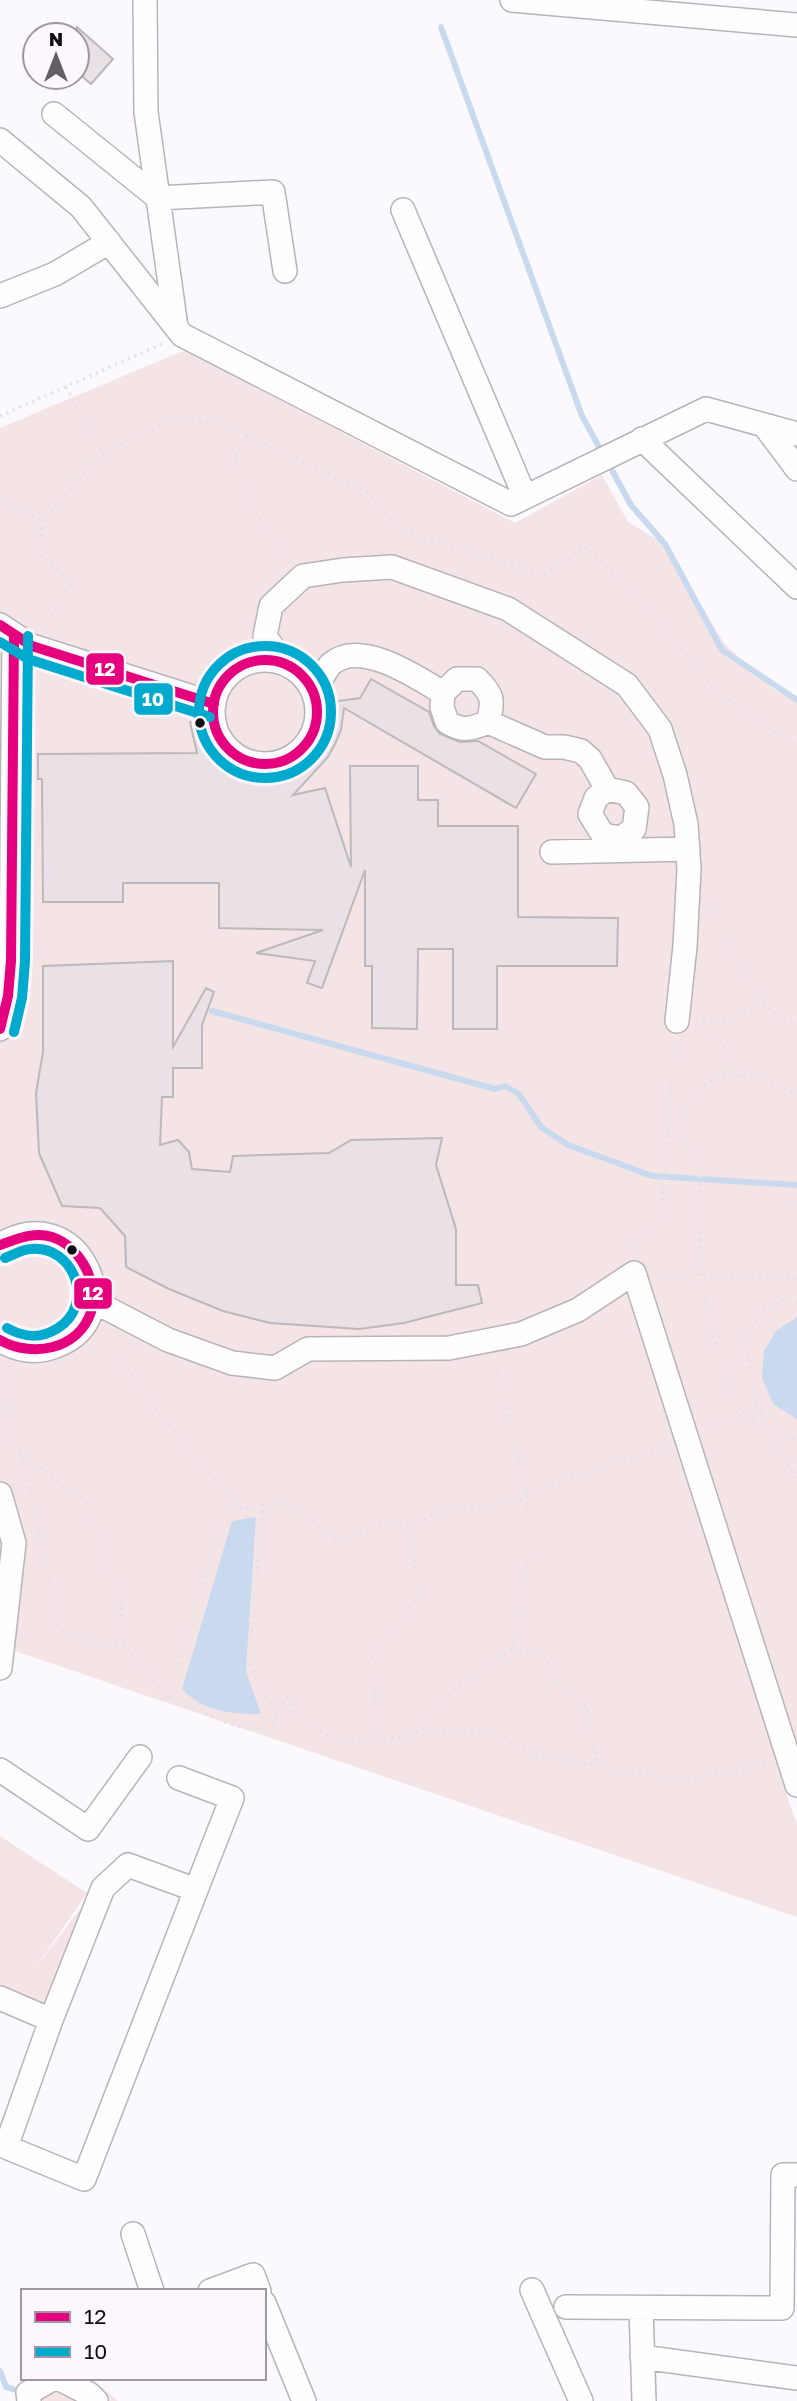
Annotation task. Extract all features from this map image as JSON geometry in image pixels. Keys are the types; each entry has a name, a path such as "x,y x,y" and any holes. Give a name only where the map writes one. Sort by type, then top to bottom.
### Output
{"street":[{"path":"145,0 146,112 179,331"},
{"path":"512,0 797,25"},
{"path":"54,114 158,198 273,192 285,271"},
{"path":"0,140 81,207 179,331 510,504 706,409 797,434"},
{"path":"403,210 525,497"},
{"path":"0,296 55,274 109,242"},
{"path":"764,425 797,469"},
{"path":"642,439 797,587"},
{"path":"283,663 265,636 271,606 303,576 392,567 508,609 627,685 660,729 686,824 689,869 677,1021"},
{"path":"7,630 32,646 214,705"},
{"path":"0,1029 8,996 11,961 7,630"},
{"path":"314,693 331,664 347,656 367,657 397,665 443,693"},
{"path":"260,660 283,663 306,680 314,693 318,712 313,735 300,752 288,760 271,764 239,758 224,745 214,725 214,705 221,685 241,666 260,660"},
{"path":"488,722 493,703 488,690 477,678 457,678 443,693 442,707 447,722 460,730 488,722 545,747 581,751 590,759 607,789"},
{"path":"552,852 688,849"},
{"path":"0,1245 16,1237 36,1234 63,1241 80,1255 86,1264 91,1275 93,1301 84,1324 64,1344 34,1351 6,1343"},
{"path":"93,1301 168,1340 232,1363 275,1368 308,1349 449,1348 521,1334 578,1310 642,1273 687,1439 797,1785"},
{"path":"0,1494 14,1543 0,1668"},
{"path":"0,1770 89,1829 140,1756"},
{"path":"179,1778 232,1798 84,2179 6,2147 51,2020 103,1888 128,1865 196,1890"},
{"path":"0,1998 51,2020"},
{"path":"566,2307 782,2308 783,2175 797,2175"},
{"path":"133,2234 151,2289"},
{"path":"214,2289 253,2275 258,2289"},
{"path":"532,2290 581,2401"},
{"path":"266,2308 304,2401"},
{"path":"641,2308 644,2401"},
{"path":"642,2357 797,2378"},
{"path":"29,2401 28,2393 52,2380"},
{"path":"60,2380 96,2401"}],"path":[{"path":"0,416 66,387 179,331"},
{"path":"66,387 102,453"},
{"path":"248,436 235,458 250,508 303,576"},
{"path":"0,502 43,520"},
{"path":"708,894 729,946 764,1004 783,1021 797,1022"},
{"path":"677,1021 714,1022 764,1004"},
{"path":"677,1021 722,1043 743,1077"},
{"path":"677,1021 660,1223 629,1245 642,1273 797,1279"},
{"path":"797,1095 759,1079 720,1076 689,1094 685,1124 687,1146 699,1168 701,1274 711,1330 740,1410 779,1446 797,1481"},
{"path":"787,1207 797,1203"},
{"path":"797,1302 781,1300 761,1311 746,1340 757,1409 783,1437 797,1438"},
{"path":"138,1325 124,1366 178,1439 225,1491 245,1507"},
{"path":"415,1736 436,1704 512,1648 523,1599 529,1551 527,1496 491,1340"},
{"path":"6,1343 7,1424 25,1466 59,1626 73,1638 124,1644"},
{"path":"169,1698 225,1511 289,1503 337,1540 382,1522 412,1528 434,1513 512,1502 687,1439 740,1410"},
{"path":"18,1451 86,1503 121,1600 124,1644 161,1691 169,1698 235,1726 270,1731 288,1694 295,1716 340,1743 466,1731 496,1733 536,1753 685,1780 789,1758"},
{"path":"263,1505 250,1664 275,1716"},
{"path":"367,1740 376,1696 367,1662 418,1597 412,1528"},
{"path":"512,1648 542,1652 560,1684 586,1706 597,1765"}],"shaded area":[{"path":"185,350 515,523 602,475 628,522 665,544 723,642 773,689 797,700 797,1791 786,1794 797,1824 797,1917 0,1646 0,428"},
{"path":"0,1836 87,1893 34,1970 80,1909 84,1911 51,2005 39,2011 0,1990"},
{"path":"32,2380 93,2380 118,2401 18,2401 16,2395"}],"water":[{"path":"797,1317 797,1419 773,1404 762,1378 764,1351 776,1331"},
{"path":"256,1517 246,1671 261,1714 218,1710 199,1703 182,1689 232,1521"}],"building":[{"path":"91,39 113,59 91,84"},
{"path":"371,679 429,712 440,734 460,742 478,741 536,774 516,808 344,708 341,730 328,757 293,795 325,788 351,867 350,766 418,766 418,800 438,800 438,826 518,826 518,917 618,918 617,966 497,966 497,1029 453,1029 453,949 418,949 417,1029 372,1028 372,966 365,966 365,870 322,988 307,983 315,961 256,953 323,930 219,928 219,883 123,883 123,902 43,902 42,779 38,779 38,754 197,753 190,722 208,720 217,744 226,754 249,767 275,769 299,760 317,741 325,716 324,703 360,698"},
{"path":"173,961 173,1047 206,988 214,992 202,1025 202,1068 173,1068 173,1097 162,1097 160,1145 178,1140 189,1152 192,1169 230,1172 233,1156 329,1153 351,1140 442,1138 436,1165 456,1229 456,1285 478,1285 482,1303 404,1323 359,1329 270,1323 223,1311 169,1289 126,1267 125,1236 100,1208 62,1206 39,1153 36,1093 43,1052 43,966"}],"waterway":[{"path":"441,27 582,416 603,454"},
{"path":"608,463 631,505 665,544 722,650 797,700"},
{"path":"212,1011 495,1089 505,1086 519,1094 541,1127 568,1145 652,1176 797,1185"},
{"path":"0,2371 6,2387 13,2389"}],"transit line":[{"name":"12","path":"0,625 32,646 214,704"},
{"name":"12","path":"0,1029 8,996 11,961 14,636"},
{"name":"10","path":"14,1032 22,998 25,961 28,636"},
{"name":"10","path":"0,642 28,659 210,717"},
{"name":"10","path":"265,646 290,651 312,665 326,687 331,712 326,737 312,759 290,773 265,778 240,773 218,759 204,737 199,712 204,687 218,665 240,651 265,646"},
{"name":"12","path":"265,660 285,664 302,675 313,692 317,712 313,732 302,749 285,760 265,764 245,760 228,749 217,732 213,712 217,692 228,675 245,664 265,660"},
{"name":"12","path":"0,1245 26,1237 52,1237 79,1257 93,1290 91,1312 85,1325 65,1342 53,1347 26,1349 0,1340"},
{"name":"10","path":"5,1258 28,1249 46,1250 59,1256 68,1266 75,1278 77,1291 76,1305 70,1318 52,1332 33,1336 7,1328"}]}
